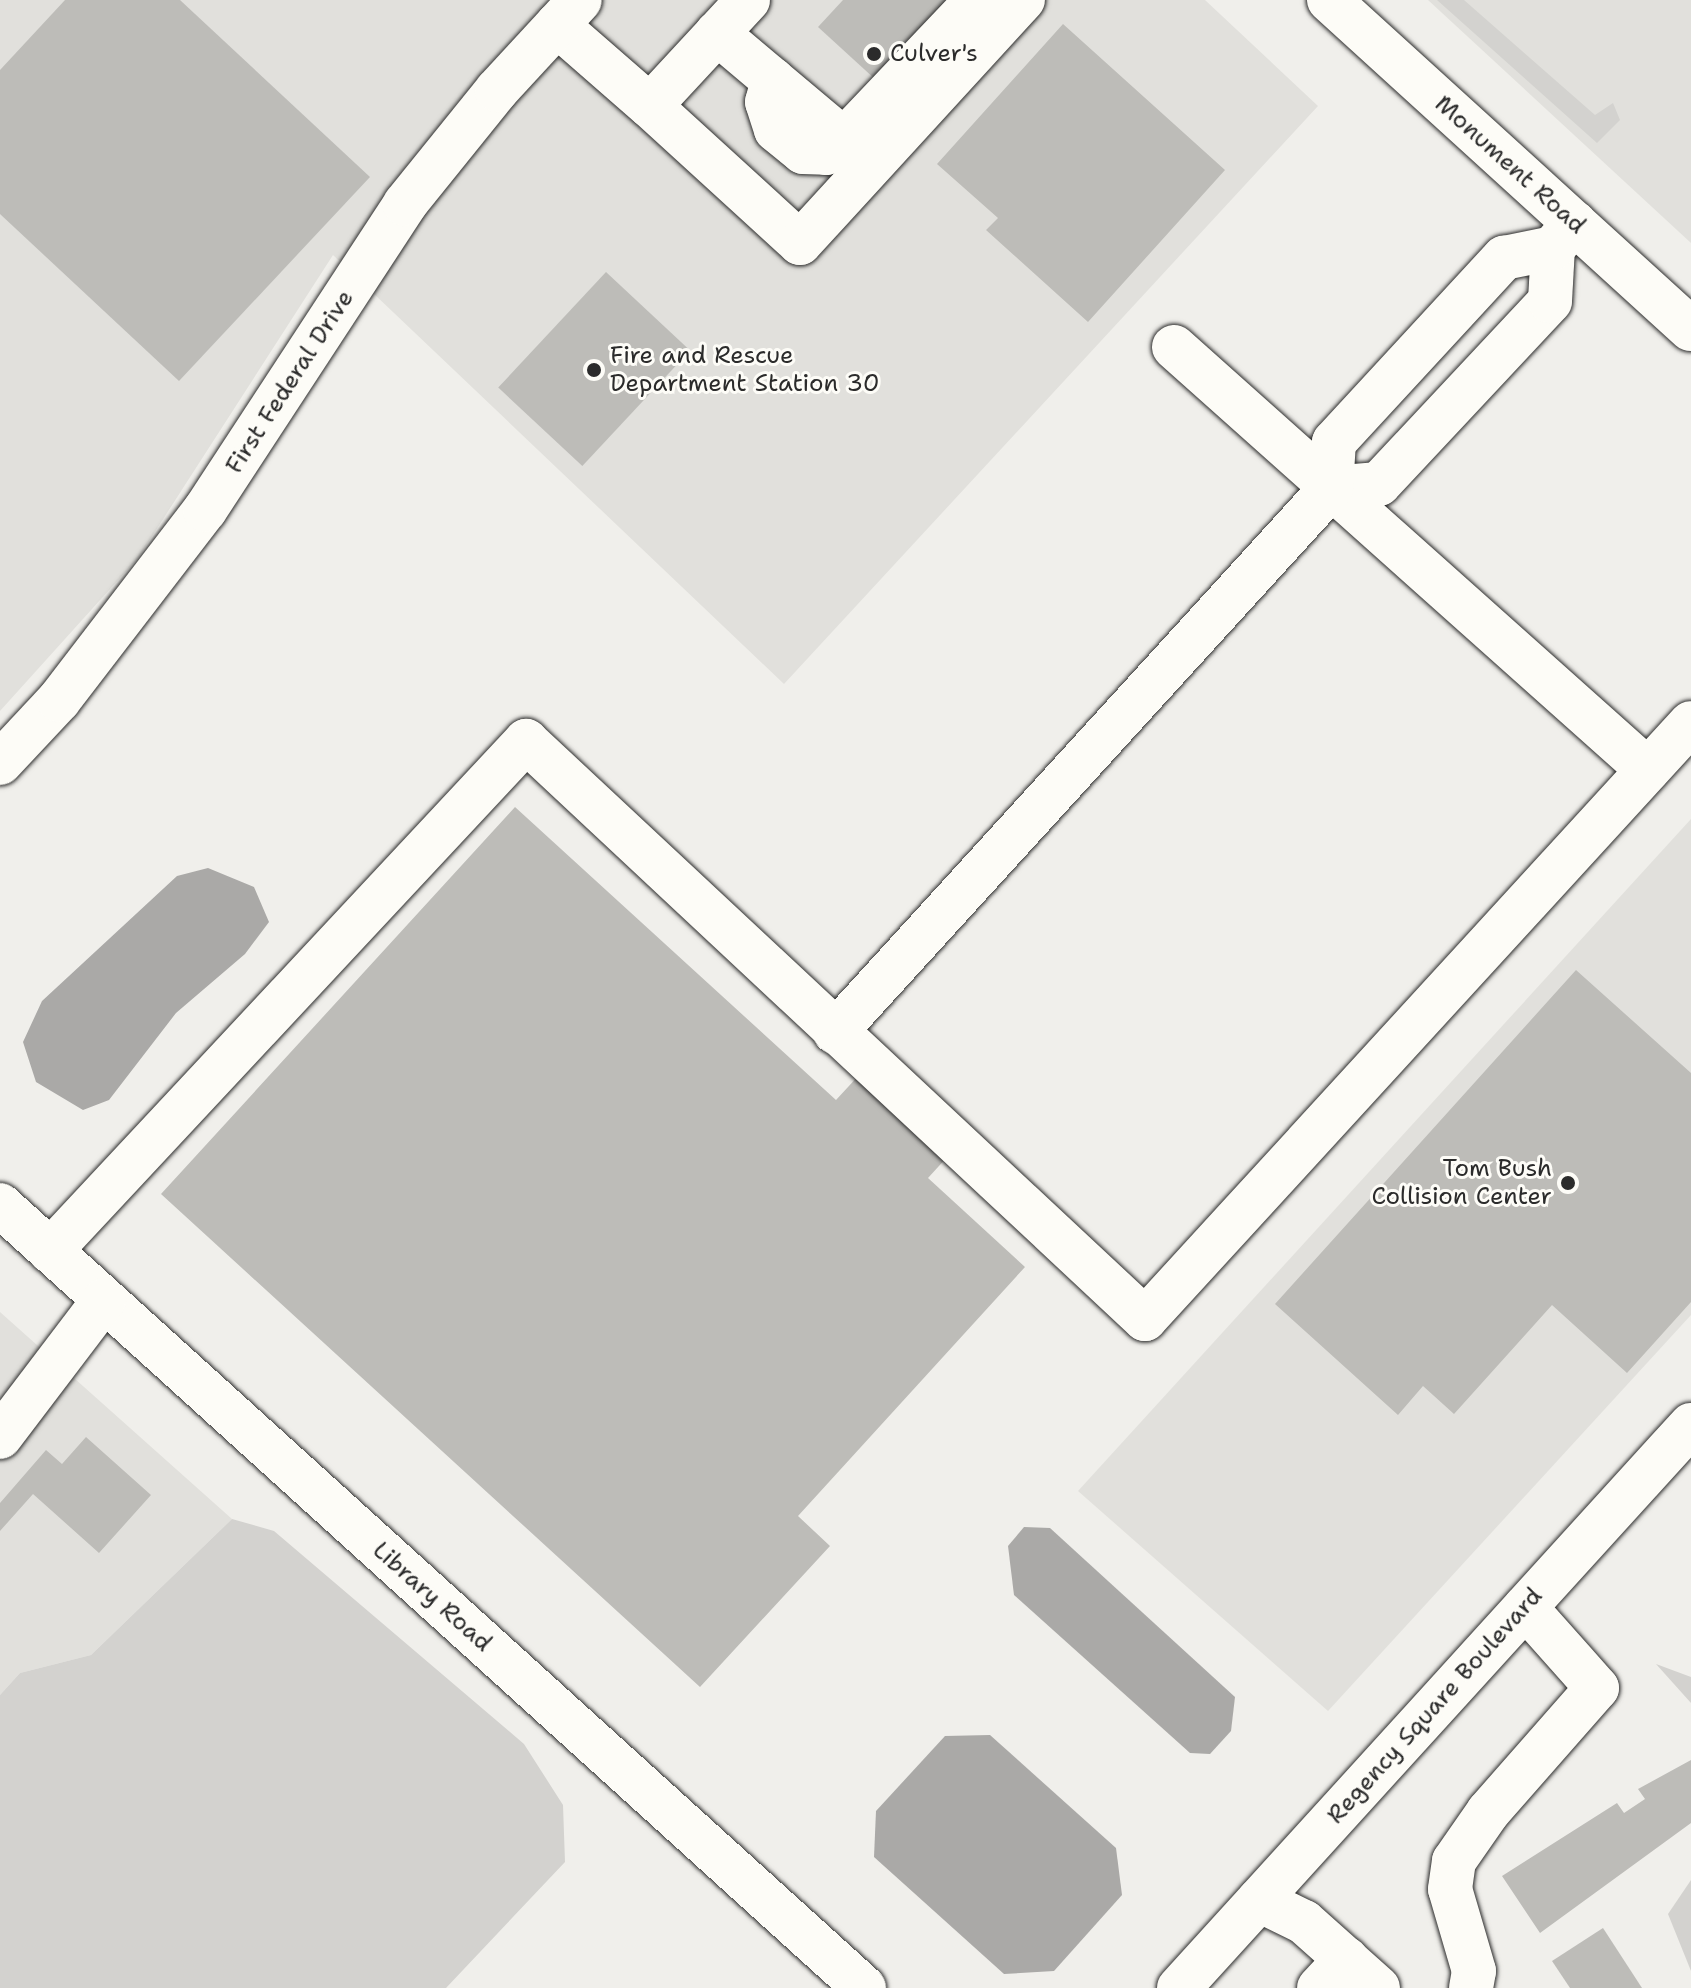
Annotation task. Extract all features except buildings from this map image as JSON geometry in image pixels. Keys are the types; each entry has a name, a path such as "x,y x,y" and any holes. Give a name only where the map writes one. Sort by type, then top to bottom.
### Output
{"street":[{"path":"650,106 748,0"},
{"path":"568,12 650,106 800,243 857,152 977,0"},
{"path":"857,152 1023,0"},
{"name":"Monument Road","path":"1347,6 1564,235 1691,329"},
{"name":"First Federal Drive","path":"0,763 59,700 205,510 405,204 568,12"},
{"path":"717,33 857,152"},
{"path":"1331,488 1379,484 1550,301 1564,235"},
{"path":"835,1032 1331,488 1334,442 1504,258 1564,235"},
{"path":"1174,347 1648,770"},
{"path":"50,1251 526,741 1145,1319 1691,723"},
{"name":"Library Road","path":"0,1205 864,1988"},
{"path":"0,1437 104,1300"},
{"name":"Regency Square Boulevard","path":"1179,1988 1691,1425"},
{"path":"1471,1988 1474,1971 1450,1889 1454,1861 1488,1812 1597,1688 1525,1607"},
{"path":"1259,1900 1304,1922 1332,1974 1378,1988"}],"shaded area":[{"path":"0,0 1205,0 1318,106 784,684 333,255 138,558 0,711"},
{"path":"1428,0 1691,0 1691,243"},
{"path":"1437,0 1464,0 1595,115 1613,103 1620,120 1597,143"},
{"path":"1691,819 1691,1315 1328,1711 1078,1491"},
{"path":"208,868 254,887 269,922 245,954 176,1013 109,1100 83,1110 36,1082 23,1042 42,1001 177,876"},
{"path":"0,1312 232,1519 91,1655 20,1673 0,1695"},
{"path":"232,1519 274,1531 524,1744 563,1805 565,1862 446,1988 0,1988 0,1695 20,1673 91,1655"},
{"path":"1024,1527 1050,1528 1235,1697 1231,1731 1210,1754 1190,1753 1014,1595 1008,1546"},
{"path":"1656,1664 1691,1677 1691,1703"},
{"path":"990,1735 1116,1848 1122,1895 1054,1971 1004,1974 874,1857 876,1811 945,1736"},
{"path":"1691,1880 1691,1971 1668,1914"}],"place":[{"name":"Culver's","path":"874,54"},
{"name":"Fire and Rescue Department Station 30","path":"594,370"},
{"name":"Tom Bush Collision Center","path":"1568,1183"}]}
